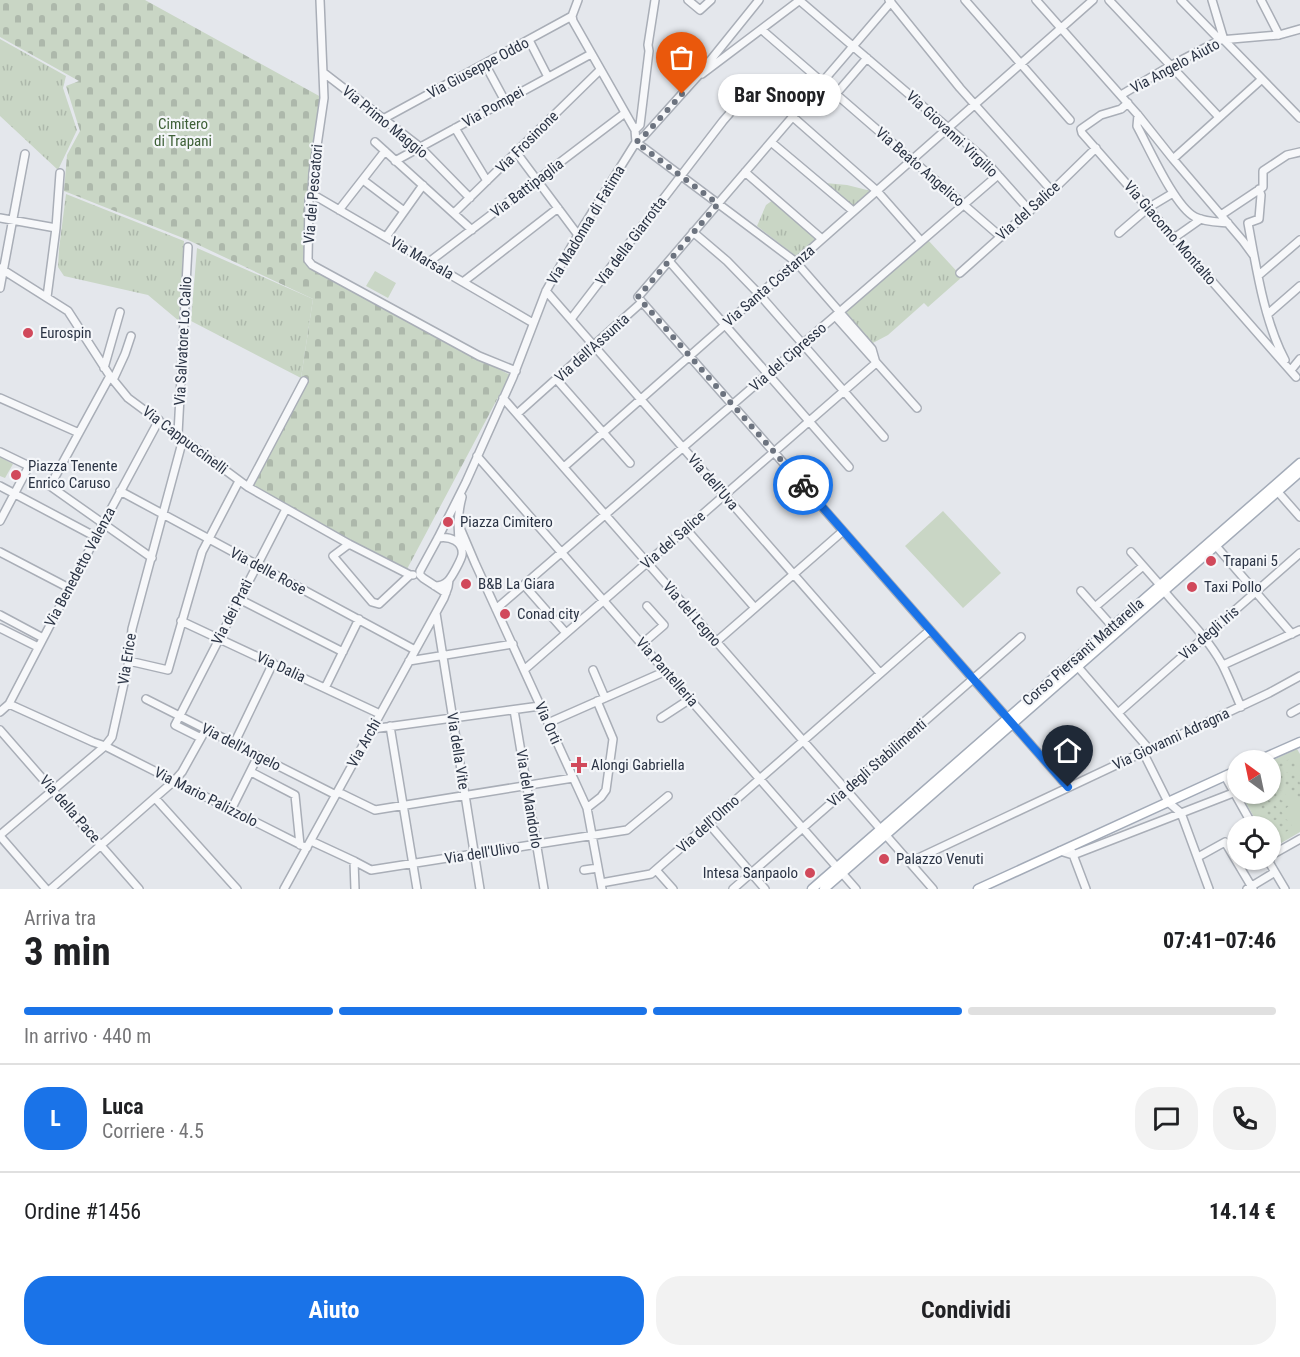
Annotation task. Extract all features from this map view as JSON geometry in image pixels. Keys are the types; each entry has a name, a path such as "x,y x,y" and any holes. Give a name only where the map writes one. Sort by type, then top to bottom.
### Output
{"main road":[{"name":"Corso Piersanti Mattarella","path":"812,889 840,870 1010,721 1112,627 1216,546 1300,463"},
{"name":"Corso Piersanti Mattarella","path":"1010,721 1078,667 1162,588 1256,506 1278,492 1300,472"},
{"path":"1281,750 1300,742"},
{"path":"978,889 1060,851 1072,851 1111,828 1225,776"},
{"name":"Corso Piersanti Mattarella","path":"824,889 840,870"}],"street":[{"name":"Via dei Pescatori","path":"320,0 324,98 312,194 309,199 307,256 312,265 478,356 516,371"},
{"path":"578,0 572,16 573,21 635,130 636,142 796,262 837,314 872,349 876,363 917,408"},
{"path":"635,130 640,125 655,0"},
{"path":"688,0 700,10 711,0"},
{"path":"697,77 759,0"},
{"path":"697,77 799,0 853,44 890,1 960,88 1052,191"},
{"path":"966,0 1070,120"},
{"path":"1036,0 1128,103 1254,256"},
{"name":"Via Santa Costanza","path":"564,467 1093,0"},
{"path":"1109,0 1219,117"},
{"path":"1181,0 1300,118"},
{"path":"1212,0 1222,28 1222,40"},
{"path":"1261,0 1279,35"},
{"name":"Via Giuseppe Oddo","path":"383,119 572,16"},
{"name":"Via Angelo Aiuto","path":"1121,95 1170,66 1222,40 1279,35 1300,29"},
{"path":"762,30 820,83"},
{"path":"529,40 548,77"},
{"name":"Via Giovanni Virgilio","path":"853,44 981,156 1030,211"},
{"name":"Via dell'Assunta","path":"517,414 642,302 638,297 853,44"},
{"name":"Via Pompei","path":"395,161 591,54"},
{"path":"838,95 869,59"},
{"path":"485,64 505,101"},
{"name":"Via Frosinone","path":"454,213 600,70"},
{"name":"Via Primo Maggio","path":"324,73 420,147 470,198"},
{"name":"Via Madonna di Fatima","path":"466,482 516,371 546,291 636,142 697,77"},
{"path":"1173,159 1262,79"},
{"name":"Via Beato Angelico","path":"820,83 838,95 1001,237"},
{"name":"Via Giacomo Montalto","path":"1128,103 1121,109 1101,115 1081,129 1082,133 1296,376"},
{"name":"Via della Giarrotta","path":"571,319 736,106"},
{"name":"Via Battipaglia","path":"429,262 625,113"},
{"path":"1138,115 1137,126 1173,193 1188,213 1201,219 1228,223"},
{"path":"793,117 877,191 921,241"},
{"path":"455,128 487,181"},
{"path":"375,142 472,230"},
{"path":"771,142 854,211"},
{"name":"Via del Salice","path":"960,273 1052,191 1096,148"},
{"path":"339,210 385,152"},
{"path":"516,152 578,235"},
{"path":"1221,215 1263,187 1263,171 1287,154 1300,152"},
{"path":"0,288 25,154"},
{"path":"745,172 822,239"},
{"path":"46,297 56,228 60,173"},
{"name":"Via del Cipresso","path":"496,609 998,175"},
{"path":"363,180 404,211"},
{"path":"386,237 423,185"},
{"path":"1259,189 1261,195 1259,219 1248,223 1254,256 1278,347 1296,376"},
{"path":"1119,233 1148,208 1173,193"},
{"name":"Via Marsala","path":"312,194 533,323"},
{"path":"463,282 558,208"},
{"path":"0,218 56,228"},
{"path":"1174,238 1201,219"},
{"path":"693,232 728,261 759,294 884,437"},
{"path":"1259,275 1300,240"},
{"name":"Via Salvatore Lo Calio","path":"181,437 188,247"},
{"path":"669,261 849,467"},
{"name":"Via Cappuccinelli","path":"2,269 68,311 104,368 128,398 248,487 408,575"},
{"path":"1268,314 1300,286"},
{"name":"Via dell'Uva","path":"546,291 880,673"},
{"path":"642,302 1068,787"},
{"path":"104,368 120,312"},
{"path":"131,336 125,354 50,486 152,558"},
{"path":"1296,376 1300,359"},
{"name":"Via del Salice","path":"524,670 876,363"},
{"path":"556,380 630,464"},
{"path":"248,487 304,381"},
{"path":"0,398 79,433"},
{"name":"Via del Legno","path":"503,398 933,889"},
{"name":"Via Benedetto Valenza","path":"0,712 9,704 159,420"},
{"name":"Via Erice","path":"0,835 105,746 112,737 129,661 132,629 152,558 181,437"},
{"path":"0,452 29,466 0,520"},
{"name":"Via Pantelleria","path":"477,456 856,889"},
{"path":"129,661 168,670 202,552 239,481"},
{"path":"435,586 449,580 461,559 458,523 459,508 466,482"},
{"path":"420,575 466,482"},
{"path":"0,486 96,537"},
{"name":"Via delle Rose","path":"120,491 415,650"},
{"path":"1278,492 1300,517"},
{"name":"Via dei Prati","path":"179,716 286,508"},
{"path":"458,523 475,563"},
{"path":"686,529 755,608"},
{"path":"716,642 843,531"},
{"path":"438,538 450,538 461,546 475,563"},
{"path":"349,544 333,556 372,602 379,604 408,575 420,575 445,595"},
{"path":"1216,546 1292,634"},
{"path":"0,552 69,588"},
{"path":"1131,552 1204,638 1223,665 1241,707"},
{"name":"Via degli Iris","path":"1118,713 1300,554"},
{"name":"Via Orti","path":"475,563 587,808 601,886"},
{"path":"1095,607 1143,566"},
{"name":"Via Archi","path":"284,889 306,845 337,794 445,595 449,580"},
{"path":"524,585 566,633"},
{"path":"1081,591 1112,627"},
{"path":"239,599 343,652"},
{"path":"642,644 664,625 647,606"},
{"name":"Via della Vite","path":"435,613 480,889"},
{"path":"0,615 43,638"},
{"path":"325,688 359,620"},
{"name":"Via Dalia","path":"181,621 380,714"},
{"path":"0,628 38,647"},
{"name":"Via dell'Olmo","path":"601,886 651,874 930,630"},
{"path":"1223,665 1300,630"},
{"name":"Via degli Stabilimenti","path":"733,889 1021,638"},
{"path":"409,661 513,644"},
{"path":"234,744 273,663"},
{"path":"1078,667 1118,713 1146,751 1168,802 1181,813 1209,889"},
{"path":"593,670 605,698"},
{"path":"548,723 666,671"},
{"name":"Via Giovanni Adragna","path":"910,862 1153,749 1300,676"},
{"name":"Via dell'Angelo","path":"146,699 258,756 375,810 573,778"},
{"path":"661,717 690,699"},
{"path":"587,808 602,797 606,790 613,739 597,701"},
{"name":"Via Mario Palizzolo","path":"9,704 105,746 306,845 354,861 371,870"},
{"path":"372,729 540,706"},
{"path":"1290,713 1300,708"},
{"name":"Via del Mandorlo","path":"514,710 544,889"},
{"path":"179,716 175,725 201,738"},
{"path":"390,726 417,889"},
{"path":"0,835 49,889 174,781 182,772 206,729"},
{"name":"Via della Pace","path":"0,730 139,889"},
{"path":"231,810 258,756"},
{"path":"250,772 295,795 306,845"},
{"path":"1225,776 1227,780"},
{"path":"1086,889 1072,851 1114,839 1227,795"},
{"name":"Via dell'Ulivo","path":"371,870 627,830 669,796"},
{"path":"155,798 237,889"},
{"path":"709,824 765,889"},
{"path":"1111,828 1114,839"},
{"path":"1198,857 1225,842 1250,888 1275,872 1285,889"},
{"path":"1281,852 1299,842"},
{"path":"354,861 355,889"},
{"path":"584,870 598,868"},
{"path":"656,870 673,889"}],"green space":[{"name":"Cimitero di Trapani","path":"0,0 145,0 321,97 309,171 305,264 510,375 406,571 251,486 308,382 301,378 313,299 188,240 64,191 67,155 80,131 66,86 79,81 0,37"},
{"path":"0,39 66,76 63,88 77,130 58,170 0,116"},
{"path":"825,183 847,185 871,191 853,206"},
{"path":"66,194 184,241 179,321 148,295 64,276 58,267"},
{"path":"773,200 817,238 797,257 757,226 766,205"},
{"path":"928,240 962,277 928,307 924,303 888,335 871,344 845,312"},
{"path":"197,248 313,299 301,378 191,321"},
{"path":"375,271 396,283 388,298 366,286"},
{"path":"0,457 13,464 5,478 0,476"},
{"path":"943,511 1001,573 963,608 905,546"},
{"path":"1297,749 1300,754 1300,832 1281,843 1281,816 1253,816 1247,804 1281,804 1281,756"},
{"path":"1290,759 1298,763 1294,769 1281,767 1281,763"},
{"path":"1285,772 1295,773 1299,778 1300,799 1296,801 1282,786 1281,775"},
{"path":"1287,797 1290,801 1289,806 1285,809 1278,804 1281,804 1281,800"},
{"path":"1261,804 1274,804 1283,814 1281,817 1265,816"},
{"path":"1285,819 1290,821 1292,826 1282,833 1281,833 1281,821"}],"way so far":[{"path":"682,94 636,142 718,204 638,297 803,485"}],"place":[{"name":"Bar Snoopy","path":"682,94"},
{"name":"Eurospin","path":"28,333"},
{"name":"Piazza Tenente Enrico Caruso","path":"16,475"},
{"name":"Piazza Cimitero","path":"448,522"},
{"name":"Trapani 5","path":"1211,561"},
{"name":"B&B La Giara","path":"466,584"},
{"name":"Taxi Pollo","path":"1192,587"},
{"name":"Conad city","path":"505,614"},
{"name":"Alongi Gabriella","path":"579,765"},
{"name":"Palazzo Venuti","path":"884,859"},
{"name":"Intesa Sanpaolo","path":"810,873"}],"route":[{"path":"803,485 1068,787"}]}
